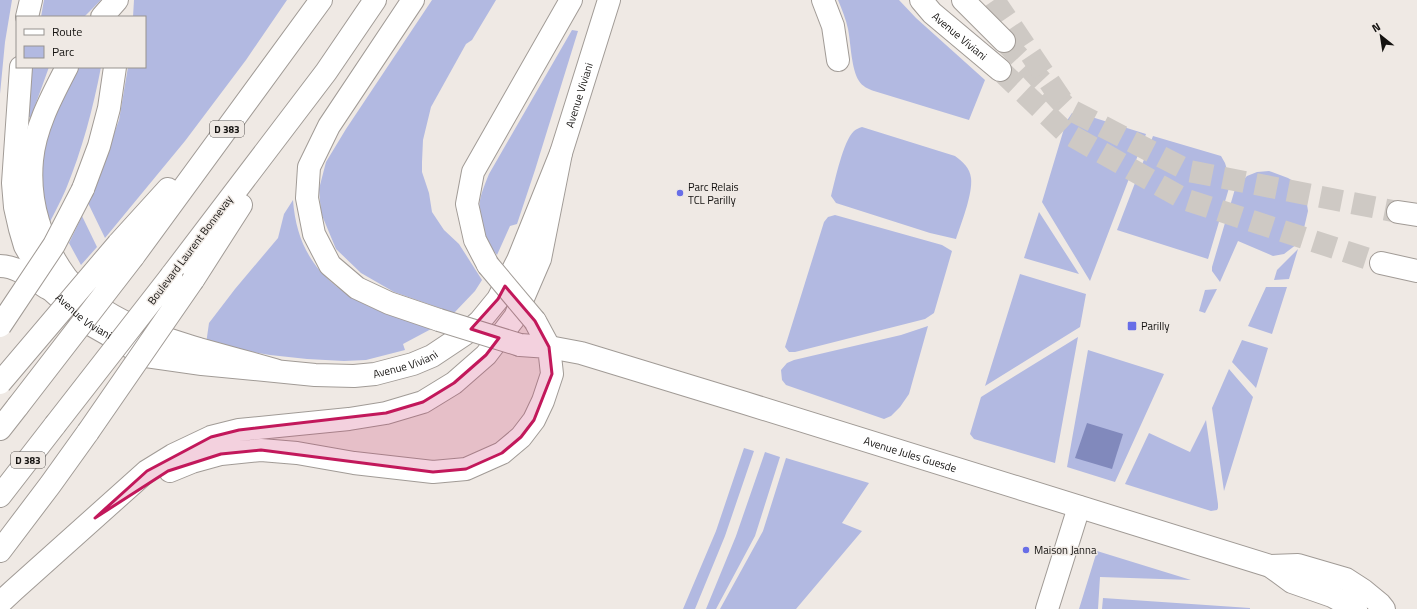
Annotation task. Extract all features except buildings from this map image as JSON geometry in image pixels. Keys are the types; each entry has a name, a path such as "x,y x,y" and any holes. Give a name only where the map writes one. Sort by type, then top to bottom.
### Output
{"main road":[{"path":"28,16 31,0"},
{"path":"103,16 117,0"},
{"path":"120,16 121,0"},
{"path":"0,383 125,251 246,102 321,0"},
{"name":"Boulevard Laurent Bonnevay","path":"0,496 171,276 326,72 376,0"},
{"name":"Avenue Jules Guesde","path":"413,0 329,126 309,167 307,198 314,234 330,265 357,288 389,303 520,345 549,347 588,355 745,402 1270,566 1292,582 1332,596 1356,609"},
{"path":"95,518 168,472 192,462 221,454 261,450 297,453 354,463 433,472 466,469 502,453 521,437 534,420 543,401 552,374 549,347 535,321 488,266 475,240 467,204 473,172 571,0"},
{"path":"823,0 834,26 838,60"},
{"name":"Avenue Viviani","path":"921,0 932,13 1000,70"},
{"path":"963,0 1004,41"},
{"name":"Avenue Viviani","path":"0,266 5,266 19,271 50,290 88,323 146,356 202,364 314,375 354,376 375,374 413,364 432,356 465,334 480,321 498,299 518,260 561,153 609,5"},
{"path":"21,68 13,183 15,207 25,246 50,290"},
{"path":"67,68 45,112 37,134 32,159 31,186 35,213 42,234 66,277 84,296 102,309 133,326 166,339 275,370"},
{"path":"0,326 54,245 83,189 99,146 109,108 115,68"},
{"path":"0,551 88,432 193,280 326,72"},
{"path":"0,604 147,471 173,455 211,437 239,430 349,419 386,413 423,402 454,383 486,355 515,316 540,259 561,153"},
{"path":"0,429 18,406 125,251"},
{"path":"1381,263 1417,271"},
{"path":"1047,609 1079,507"},
{"name":"Avenue Jules Guesde","path":"1270,566 1298,565 1346,579 1363,590 1384,609"}],"highlighted area":[{"path":"505,286 535,321 549,347 552,374 534,420 521,437 502,453 466,469 433,472 261,450 221,454 168,471 95,518 147,471 211,437 239,430 386,413 423,402 454,383 486,355 499,338 471,329 498,299"}],"green space":[{"path":"0,0 12,0 5,42 0,94"},
{"path":"44,0 101,0 85,16 41,16"},
{"path":"134,0 287,0 246,60 185,141 105,238 88,203 119,120 128,68 146,68 146,16 133,16"},
{"path":"432,0 496,0 472,40 466,44 431,107 423,140 422,172 429,193 432,212 444,230 459,244 482,280 475,291 454,313 394,292 361,273 336,249 321,213 319,189 326,162 346,129"},
{"path":"838,0 899,0 916,18 985,80 969,120 874,91 862,84 856,76 854,70 847,25"},
{"path":"572,30 578,31 517,224 510,226 497,255 488,241 481,223 479,209 483,189 489,174"},
{"path":"32,68 49,68 31,117 28,117"},
{"path":"75,68 101,68 91,114 77,159 66,189 47,228 39,168 47,129"},
{"path":"1072,113 1079,113 1146,134 1090,281 1042,202 1066,122"},
{"path":"862,127 955,156 966,166 971,178 971,185 966,209 956,239 930,233 836,203 831,196 846,143 855,130"},
{"path":"1153,136 1221,156 1225,163 1228,173 1229,188 1208,259 1117,230"},
{"path":"1269,171 1288,178 1298,184 1302,189 1306,198 1308,211 1301,241 1284,254 1273,256 1238,241 1220,282 1212,271 1212,267 1235,189 1247,176 1257,172"},
{"path":"293,200 301,238 317,267 329,280 342,291 375,309 433,328 403,344 405,350 366,360 344,361 307,359 270,355 206,344 209,323 235,289 278,238 284,214"},
{"path":"1039,212 1079,274 1024,258"},
{"path":"835,215 942,245 952,251 934,313 925,319 795,352 789,352 785,347 824,222 828,217"},
{"path":"82,216 97,247 81,265 69,243"},
{"path":"1298,249 1289,279 1274,280 1277,270"},
{"path":"1020,274 1086,294 1080,327 985,386"},
{"path":"1266,287 1287,287 1272,334 1248,326"},
{"path":"1217,289 1205,313 1199,311 1205,290"},
{"path":"928,326 909,394 900,407 891,416 884,419 786,385 782,380 781,370 787,363 794,360 901,335"},
{"path":"1078,337 1055,463 974,439 970,434 981,397"},
{"path":"1242,340 1268,348 1256,388 1232,362"},
{"path":"1088,350 1164,374 1115,482 1067,467"},
{"path":"1229,369 1253,397 1224,491 1212,408"},
{"path":"1206,420 1218,504 1217,510 1211,511 1125,484 1149,433 1190,452"},
{"path":"744,448 754,451 725,536 695,609 683,609 716,531"},
{"path":"765,452 780,457 755,536 716,609 706,609 736,536"},
{"path":"786,458 869,483 842,523 862,531 796,609 720,609 763,531"},
{"path":"1097,551 1191,580 1100,577 1098,609 1079,609"},
{"path":"1103,598 1250,608 1250,609 1102,609"}],"shaded area":[{"path":"1087,423 1123,434 1112,469 1075,458"}],"tunnel":[{"path":"994,0 1067,108"},
{"path":"1004,41 1067,108 1189,171 1398,212"},
{"path":"1000,70 1065,132 1184,199 1381,263"}],"place":[{"name":"Parc Relais TCL Parilly","path":"680,193"},
{"name":"Parilly","path":"1132,326"},
{"name":"Maison Janna","path":"1026,550"}]}
